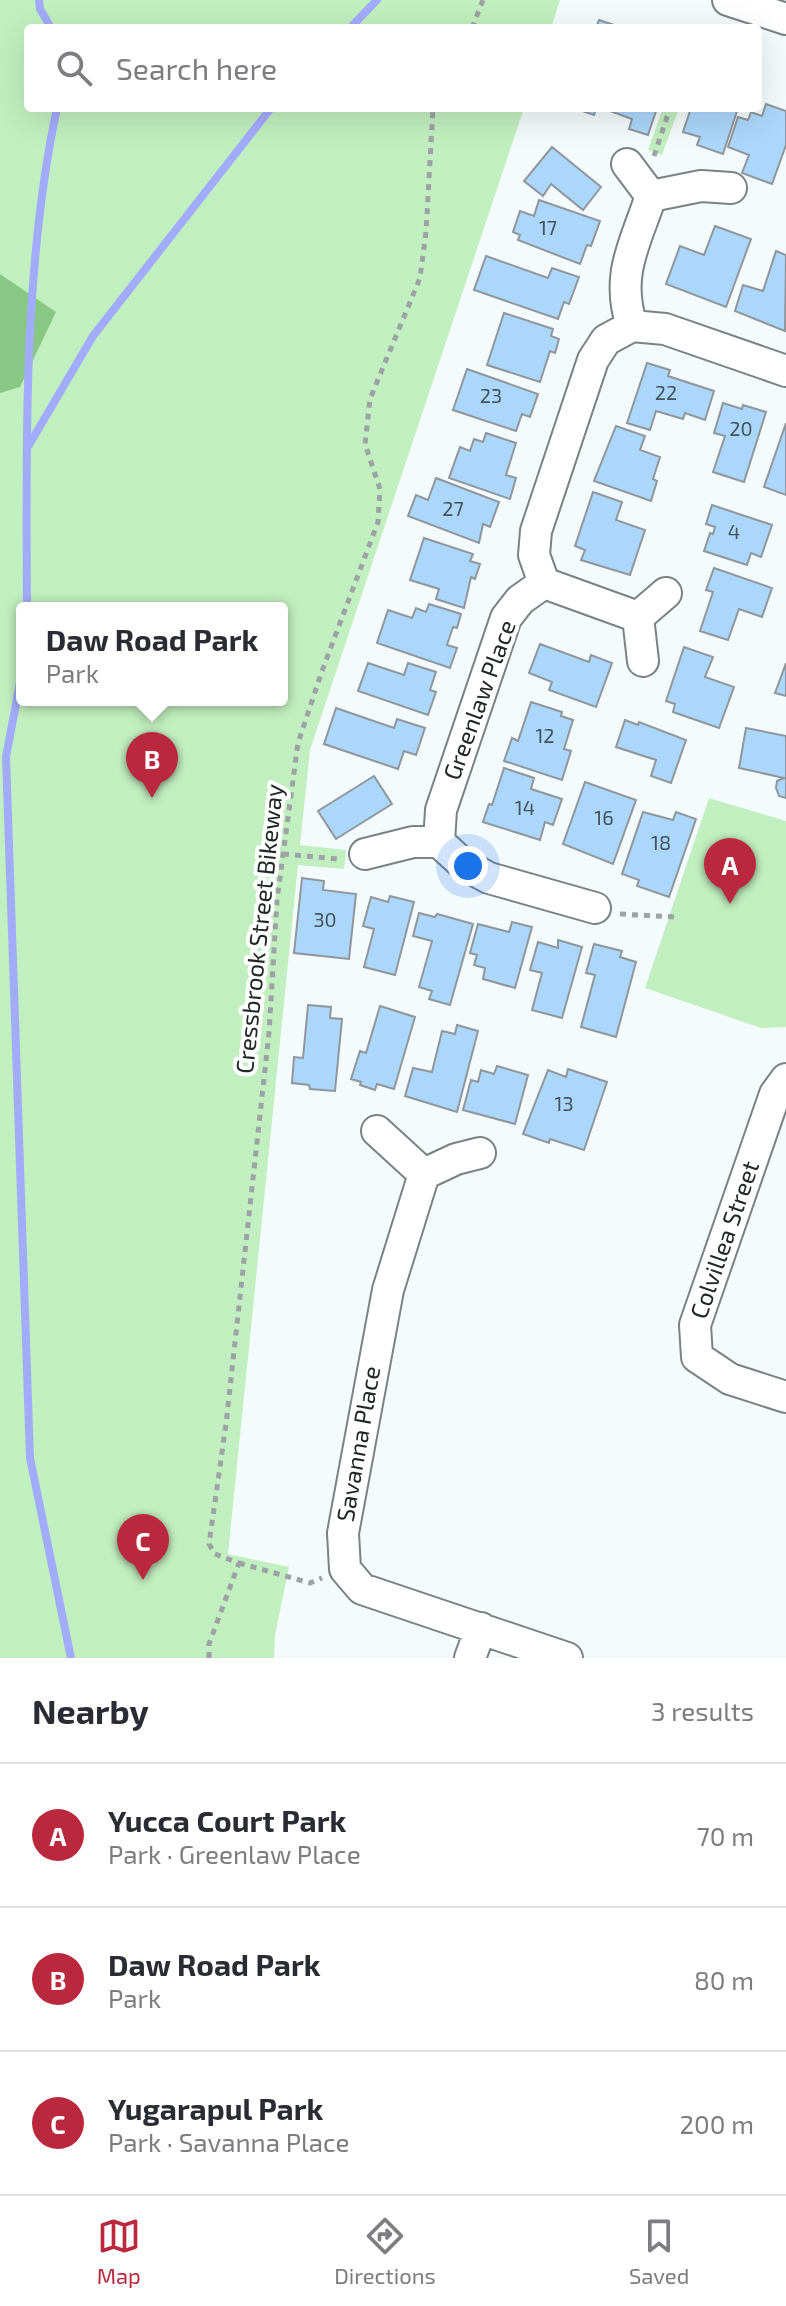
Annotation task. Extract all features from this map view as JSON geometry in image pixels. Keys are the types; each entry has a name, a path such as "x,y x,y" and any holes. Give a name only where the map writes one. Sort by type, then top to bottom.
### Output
{"street":[{"path":"728,0 786,19"},
{"path":"627,164 651,196"},
{"path":"651,196 701,186 731,188"},
{"path":"632,326 625,304 624,276 651,196"},
{"path":"638,617 544,583 534,555 536,531 593,360 606,340 632,326 665,329 786,371"},
{"name":"Greenlaw Place","path":"439,842 441,810 506,618 520,600 544,583"},
{"path":"638,617 666,593"},
{"path":"638,617 643,661"},
{"path":"365,854 413,842 439,842 463,864 489,878 595,908"},
{"name":"Colvillea Street","path":"786,1079 775,1094 695,1325 697,1357 730,1379 786,1397"},
{"path":"377,1131 424,1174 456,1159 480,1153"},
{"name":"Savanna Place","path":"345,1569 343,1533 378,1337 388,1290 424,1174"},
{"path":"345,1569 362,1589 567,1658"},
{"path":"470,1658 481,1628"}],"path":[{"path":"474,24 483,0"},
{"name":"Cressbrook Street Bikeway","path":"239,1563 215,1554 209,1544 226,1424 269,1033 283,854 298,743 378,522 380,489 365,444 370,399 420,278 426,232 433,112"},
{"path":"651,196 649,172 669,112"},
{"path":"283,854 352,860 365,854"},
{"path":"595,908 608,913 675,917"},
{"path":"209,1658 209,1644 239,1563 310,1583 345,1569"}],"green space":[{"path":"0,0 560,0 552,24 24,24 24,112 523,112 310,750 300,845 346,850 344,869 298,865 228,1554 289,1567 275,1635 274,1658 0,1658"},
{"path":"662,112 678,112 662,155 648,150"},
{"path":"0,274 56,312 20,387 0,393"},
{"path":"709,798 786,821 786,1027 761,1028 645,988"}],"building":[{"path":"766,104 786,111 786,145 772,184 742,173 749,155 728,147 738,117 748,120 751,112 762,116"},
{"path":"613,112 656,112 648,135 629,129 632,119"},
{"path":"690,112 737,112 723,154 697,145 700,137 683,132"},
{"path":"552,147 601,187 583,210 551,184 543,196 524,181"},
{"path":"539,200 600,221 580,264 518,240 520,235 513,232 520,211 534,216"},
{"path":"715,226 751,239 726,307 666,284 680,246 704,255"},
{"path":"776,251 786,255 785,331 735,311 743,285 763,291"},
{"path":"486,256 548,278 552,268 579,277 569,304 564,302 558,319 474,290"},
{"path":"504,313 553,329 551,336 559,339 555,353 550,351 540,382 487,365"},
{"path":"647,363 670,370 668,376 714,391 705,420 685,413 683,419 656,411 650,430 627,423"},
{"path":"467,369 538,394 530,417 522,414 516,431 453,410"},
{"path":"723,403 766,412 744,482 713,472 725,436 714,433"},
{"path":"786,423 786,495 764,487"},
{"path":"616,426 645,436 640,450 660,457 653,479 657,481 651,501 594,481"},
{"path":"486,433 516,443 506,475 516,478 510,499 449,478 460,447 470,451 474,439 483,442"},
{"path":"436,478 499,502 490,527 483,524 479,543 408,516 416,495 428,500"},
{"path":"593,492 622,502 616,520 645,530 630,575 581,560 585,550 575,546"},
{"path":"712,505 772,525 761,557 751,553 747,565 704,551 715,527 706,524"},
{"path":"424,538 473,554 470,561 480,564 475,579 471,577 464,608 436,599 439,589 410,580"},
{"path":"714,568 772,588 762,617 739,609 728,640 700,631 713,592 706,590"},
{"path":"429,604 461,614 447,645 457,648 450,668 377,643 388,610 412,618 416,608 426,612"},
{"path":"540,644 589,662 591,655 612,663 596,707 549,690 552,682 529,673"},
{"path":"684,647 713,657 705,677 734,687 719,728 673,712 675,704 666,701"},
{"path":"368,663 404,675 408,663 436,672 430,690 436,692 428,715 358,691"},
{"path":"786,663 786,696 775,693"},
{"path":"531,702 562,712 561,716 573,720 564,749 571,751 562,780 504,761 512,738 518,741"},
{"path":"336,708 394,728 397,719 425,728 416,755 404,751 398,769 324,744"},
{"path":"625,720 638,725 639,722 686,740 671,783 651,776 656,760 616,747"},
{"path":"746,728 786,736 786,798 779,796 776,788 777,781 784,778 739,768"},
{"path":"504,768 534,778 531,789 562,799 553,825 545,822 540,840 483,822"},
{"path":"374,776 392,804 336,839 318,811"},
{"path":"585,782 636,800 613,864 563,844"},
{"path":"643,812 673,820 676,812 696,819 669,897 637,886 639,880 622,874"},
{"path":"302,878 324,881 323,890 356,894 349,959 294,953"},
{"path":"390,896 414,902 395,975 364,967 374,929 363,926 371,897 388,902"},
{"path":"419,913 435,917 437,914 473,924 450,1005 429,999 432,991 419,987 432,941 413,936"},
{"path":"512,922 532,927 515,988 483,979 485,968 474,965 477,955 470,953 478,924 509,932"},
{"path":"558,940 582,947 562,1018 532,1010 542,973 530,970 538,942 558,948"},
{"path":"594,944 622,951 620,957 636,962 616,1037 581,1027 595,975 586,973"},
{"path":"308,1005 331,1007 330,1018 342,1019 335,1091 310,1089 309,1085 292,1083 294,1057 303,1058"},
{"path":"380,1006 415,1017 394,1089 377,1084 375,1090 351,1079 360,1051 366,1053"},
{"path":"457,1025 478,1031 457,1112 405,1096 413,1068 432,1072 442,1031 455,1034"},
{"path":"497,1066 528,1075 515,1124 463,1110 471,1080 478,1082 481,1070 494,1074"},
{"path":"568,1069 607,1082 584,1150 523,1134 548,1070 566,1077"}],"waterway":[{"path":"39,0 40,9 49,24"},
{"path":"354,24 377,0"},
{"path":"27,602 27,420 32,293 46,168 56,112"},
{"path":"29,445 93,336 268,112"},
{"path":"16,704 6,757 30,1458 71,1658"}],"place":[{"name":"Daw Road Park","path":"152,798"},
{"name":"Yucca Court Park","path":"730,904"},
{"name":"Yugarapul Park","path":"143,1580"}]}
